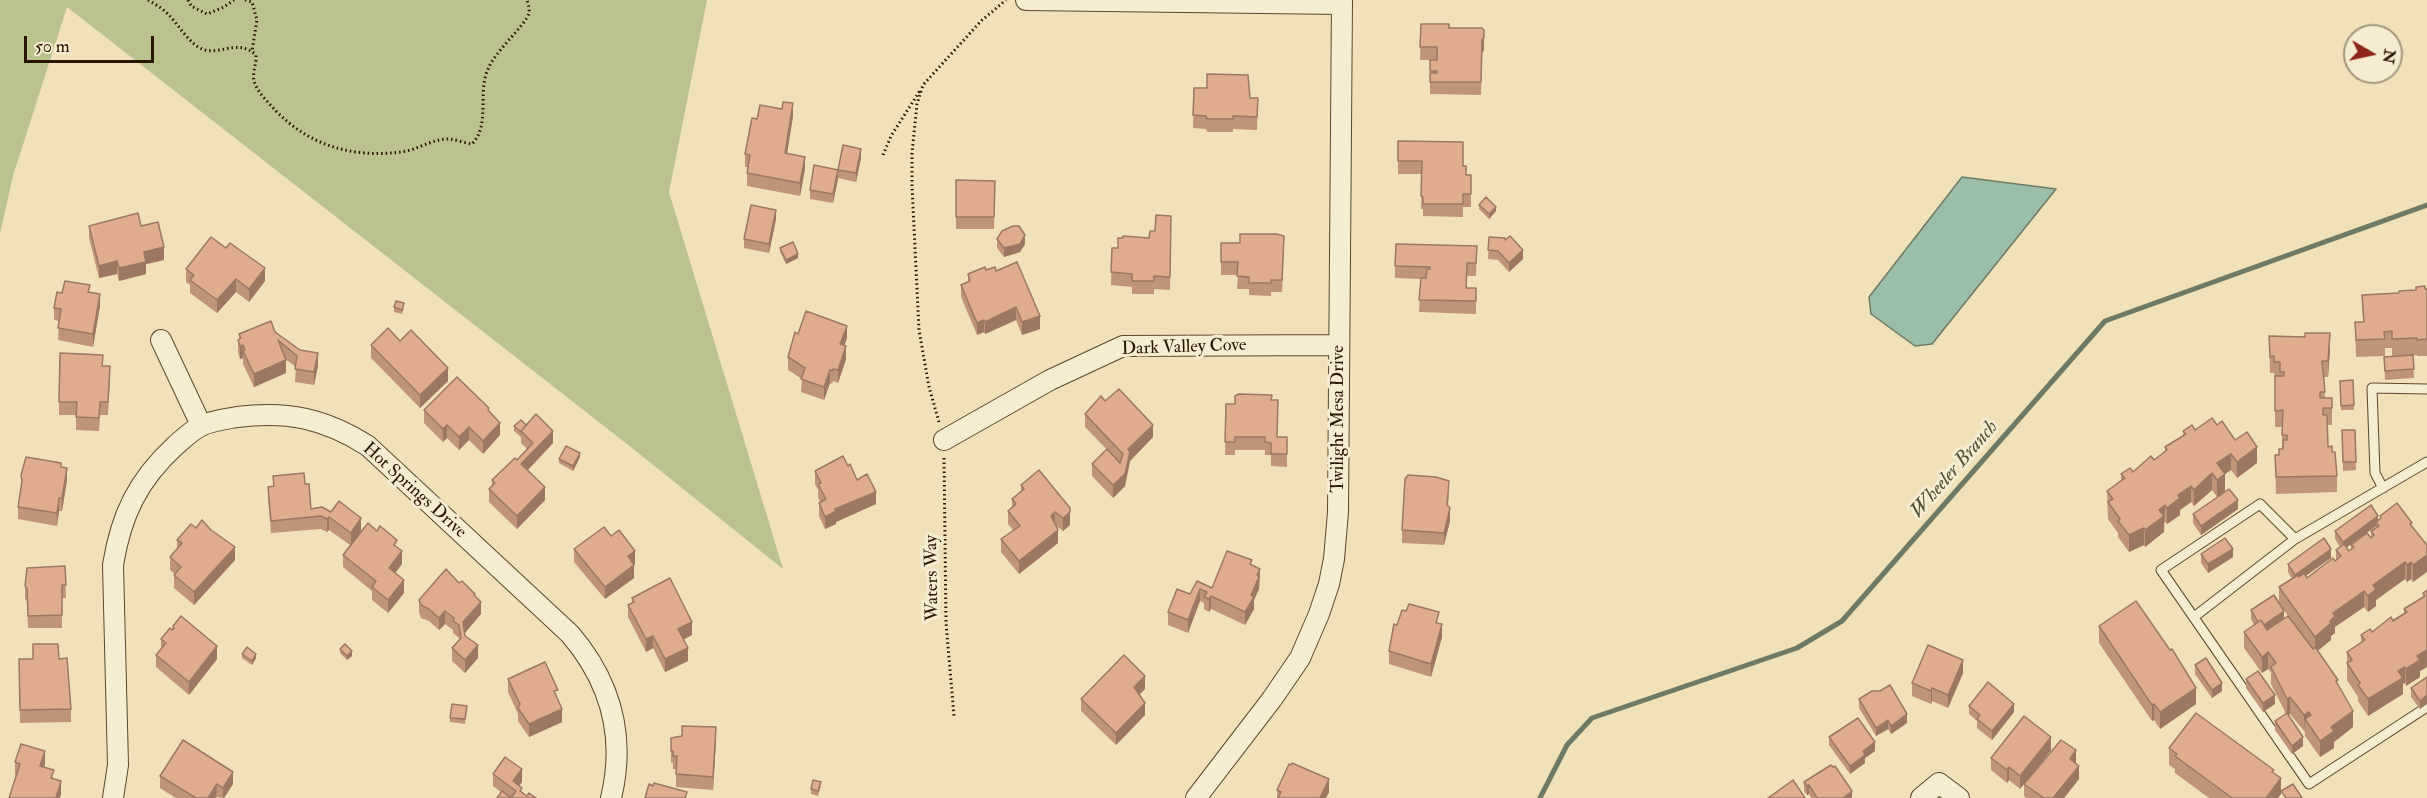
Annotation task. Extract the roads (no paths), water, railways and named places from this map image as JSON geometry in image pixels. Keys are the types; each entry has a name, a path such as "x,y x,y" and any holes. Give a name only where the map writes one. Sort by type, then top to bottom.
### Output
{"street":[{"path":"1026,0 1342,2"},
{"name":"Twilight Mesa Drive","path":"1196,798 1289,676 1310,637 1329,584 1337,534 1342,2"},
{"path":"161,339 201,425"},
{"name":"Dark Valley Cove","path":"944,440 1050,380 1123,346 1339,345"},
{"name":"Hot Springs Drive","path":"113,798 118,765 113,574 118,534 135,493 164,456 201,425 260,414 286,414 310,419 352,436 368,446 570,634 594,665 610,704 617,754 611,798"},
{"path":"1921,798 1939,783 1959,798"}],"lane":[{"path":"2383,488 2375,473 2372,388 2427,389"},
{"path":"2194,617 2295,539 2427,462"},
{"path":"2295,539 2260,504 2161,570 2309,784 2427,707"}],"waterway":[{"name":"Wheeler Branch","path":"1540,798 1567,745 1592,718 1797,648 1842,621 2105,321 2427,205"}]}
